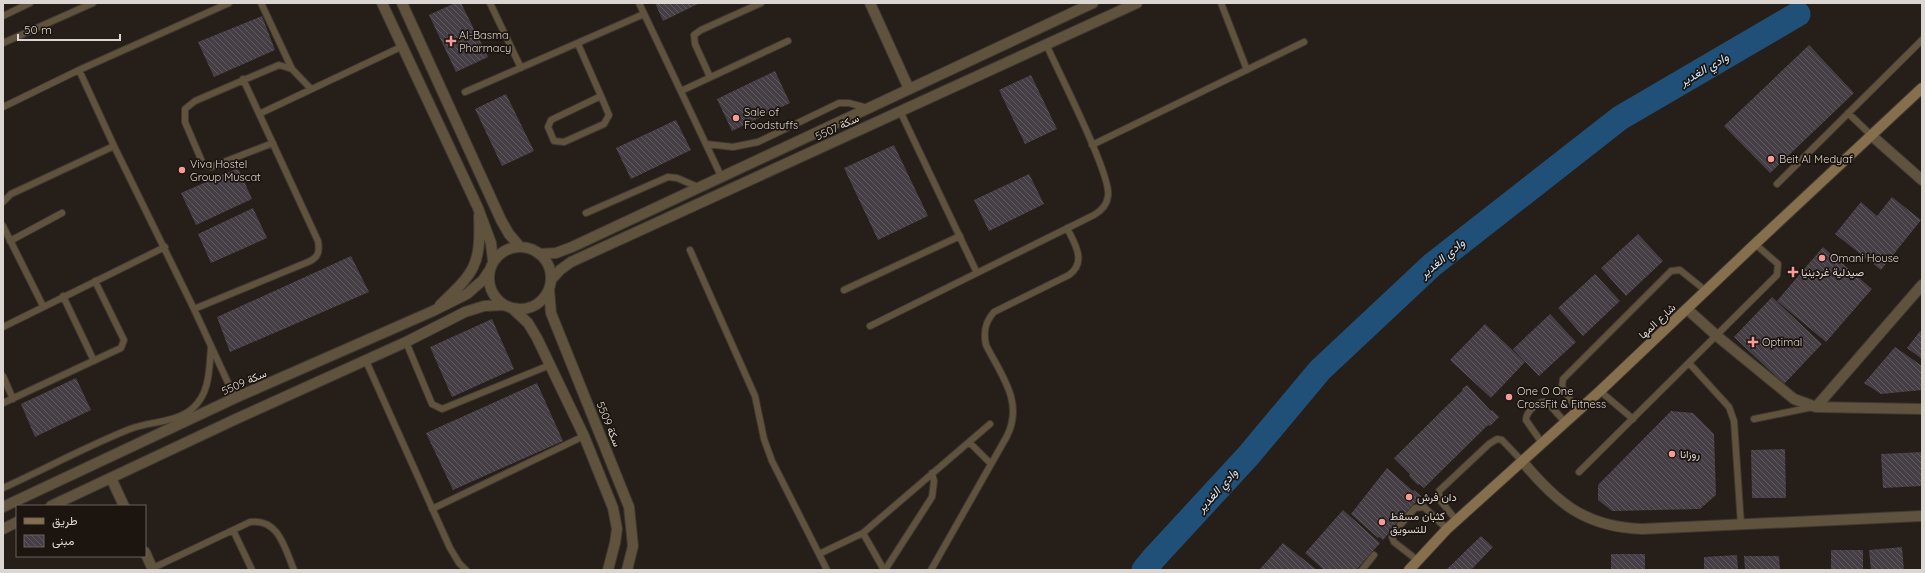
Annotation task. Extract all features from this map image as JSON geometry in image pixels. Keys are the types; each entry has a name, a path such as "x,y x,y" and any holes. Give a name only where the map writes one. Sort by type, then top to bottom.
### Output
{"street":[{"path":"382,3 478,208 491,243 493,262"},
{"path":"402,3 501,220 509,234 520,247"},
{"path":"870,3 910,89"},
{"name":"سكة 5507","path":"540,254 556,253 568,248 721,176 869,109 1093,3"},
{"name":"سكة 5507","path":"550,285 560,270 572,262 1137,3"},
{"name":"شارع المها","path":"1413,567 1447,529 1600,391 1688,309 1754,244 1922,88"},
{"path":"1871,135 1922,180"},
{"path":"433,311 460,286 470,274 476,262 479,247 478,208"},
{"path":"53,505 366,361 474,308 494,305 508,307 521,309 538,303 550,285 548,266 540,254 530,248 509,248 500,254 493,262 489,271 488,281 491,291 496,299 508,307 533,331 584,436 613,508 616,536 612,562 608,570"},
{"name":"سكة 5509","path":"3,507 172,424 433,311 467,294 483,280 489,271"},
{"name":"سكة 5509","path":"550,285 551,313 629,507 633,546 627,570"},
{"path":"1816,407 1922,285"},
{"path":"1688,309 1717,336 1794,399 1805,404 1816,407 1922,409"},
{"path":"1522,461 1552,494 1581,515 1600,523 1621,528 1642,529 1922,516"},
{"path":"110,478 124,505"},
{"path":"3,529 16,522"},
{"path":"146,554 153,569"}],"lane":[{"path":"3,16 30,3"},
{"path":"3,43 93,3"},
{"path":"3,107 79,70 229,3"},
{"path":"261,3 292,69 311,89"},
{"path":"490,3 521,68"},
{"path":"639,3 721,176"},
{"path":"710,77 695,44 694,35 697,32 761,3"},
{"path":"1221,3 1248,70"},
{"path":"465,92 644,14"},
{"path":"1777,184 1922,40"},
{"path":"681,91 788,41"},
{"path":"1092,145 1304,42"},
{"path":"578,44 601,96 609,115 604,124 564,142 554,141 549,131 551,120 601,96"},
{"path":"870,326 1099,212 1107,202 1108,189 1092,145 1046,44"},
{"path":"259,114 403,46"},
{"path":"273,143 211,167 203,164 185,122 185,110 194,102 279,65 292,69"},
{"path":"79,70 114,146 165,247 235,398"},
{"path":"194,309 308,262 314,259 318,254 318,241 244,80"},
{"path":"706,144 733,147 758,142 839,103 849,103 869,109"},
{"path":"900,111 977,273"},
{"path":"1848,113 1871,135"},
{"path":"3,202 11,194 114,146"},
{"path":"586,213 668,177 677,178 698,187"},
{"path":"10,241 62,213"},
{"path":"3,226 42,306"},
{"path":"931,570 1011,429 1014,414 1011,395 986,345 984,338 987,323 994,312 1069,275 1075,269 1079,255 1068,228"},
{"path":"844,290 960,236"},
{"path":"1579,472 1777,276 1778,264 1754,244"},
{"path":"3,327 42,306 165,247"},
{"path":"690,250 755,396 764,439 772,462 828,570"},
{"path":"1578,411 1562,387 1563,379 1671,271 1680,270 1706,291"},
{"path":"3,403 121,348 124,340 95,281"},
{"path":"63,296 94,361"},
{"path":"406,342 432,404 442,409 550,365"},
{"path":"3,488 129,430 153,422 172,424 193,408 202,398 207,386 211,347"},
{"path":"366,361 454,556 466,570"},
{"path":"1689,363 1724,400 1729,407 1734,421 1741,525"},
{"path":"3,376 13,399"},
{"path":"1600,391 1633,419"},
{"path":"1542,443 1526,420 1527,414 1538,404 1547,402 1565,422"},
{"path":"1754,419 1816,407"},
{"path":"819,554 863,533 990,424"},
{"path":"432,509 584,436"},
{"path":"1457,521 1439,499 1439,491 1489,444 1497,439 1502,440 1522,461"},
{"path":"969,442 991,464"},
{"path":"863,533 884,570 932,497 934,481 932,473"},
{"path":"1413,567 1394,542 1392,537 1394,532 1415,508 1424,507 1447,529"},
{"path":"153,569 250,522 256,522 269,525 279,535 294,570"},
{"path":"233,530 252,570"},
{"path":"1362,570 1374,555"}],"building":[{"path":"455,3 461,3 488,57 456,72 429,15"},
{"path":"655,3 700,3 663,21"},
{"path":"262,16 275,50 214,77 198,42"},
{"path":"1809,45 1854,93 1770,173 1724,126"},
{"path":"775,71 790,103 732,131 717,99"},
{"path":"1031,75 1057,129 1025,144 999,90"},
{"path":"506,94 534,151 502,166 475,109"},
{"path":"676,120 691,150 631,179 616,148"},
{"path":"894,145 928,216 878,240 844,168"},
{"path":"238,168 252,199 196,225 181,193"},
{"path":"1029,174 1044,204 989,231 974,200"},
{"path":"1892,197 1921,220 1881,270 1835,234 1861,202 1877,216"},
{"path":"253,208 267,238 211,263 198,234"},
{"path":"1638,234 1663,261 1626,296 1601,268"},
{"path":"1823,247 1872,289 1826,342 1777,301"},
{"path":"351,256 369,292 230,352 217,317"},
{"path":"1595,274 1620,301 1583,336 1558,308"},
{"path":"1772,297 1822,344 1784,384 1734,337"},
{"path":"1550,314 1576,342 1539,376 1513,349"},
{"path":"492,319 514,369 452,397 430,347"},
{"path":"1485,324 1525,362 1491,398 1450,360"},
{"path":"1920,331 1922,332 1922,359 1907,348"},
{"path":"1895,347 1922,366 1922,390 1881,394 1864,383"},
{"path":"76,378 91,410 35,437 21,404"},
{"path":"537,383 563,441 453,490 426,433"},
{"path":"1467,385 1491,411 1492,410 1499,417 1490,426 1488,425 1424,488 1419,484 1418,485 1409,476 1410,474 1394,458"},
{"path":"1671,411 1693,413 1714,434 1716,495 1700,509 1612,511 1598,500 1598,485"},
{"path":"1785,449 1786,498 1752,498 1751,450"},
{"path":"1922,452 1922,486 1883,488 1881,454"},
{"path":"1387,468 1413,491 1414,490 1421,496 1383,540 1379,537 1378,538 1351,514"},
{"path":"1343,510 1380,543 1356,570 1324,570 1305,553"},
{"path":"1481,536 1493,547 1471,570 1446,570"},
{"path":"1283,543 1317,570 1259,570"},
{"path":"1902,547 1904,570 1871,570 1869,550"},
{"path":"1831,550 1863,550 1863,570 1831,570"},
{"path":"1611,554 1645,554 1645,570 1611,570"},
{"path":"1737,555 1738,570 1704,570 1704,557"},
{"path":"1744,556 1779,556 1780,570 1745,570"}],"waterway":[{"name":"وادي الغدير","path":"1144,570 1248,456 1320,370 1432,265 1620,118 1798,14"}],"place":[{"name":"Al-Basma Pharmacy","path":"451,41"},
{"name":"Sale of Foodstuffs","path":"736,118"},
{"name":"Beit Al Medyaf","path":"1771,159"},
{"name":"Viva Hostel Group Muscat","path":"182,170"},
{"name":"Omani House","path":"1822,258"},
{"name":"صيدلية غردينيا","path":"1793,272"},
{"name":"Optimal","path":"1753,342"},
{"name":"One O One CrossFit & Fitness","path":"1509,397"},
{"name":"روزانا","path":"1672,454"},
{"name":"دان فرش","path":"1409,497"},
{"name":"كثبان مسقط للتسويق","path":"1382,522"}]}
